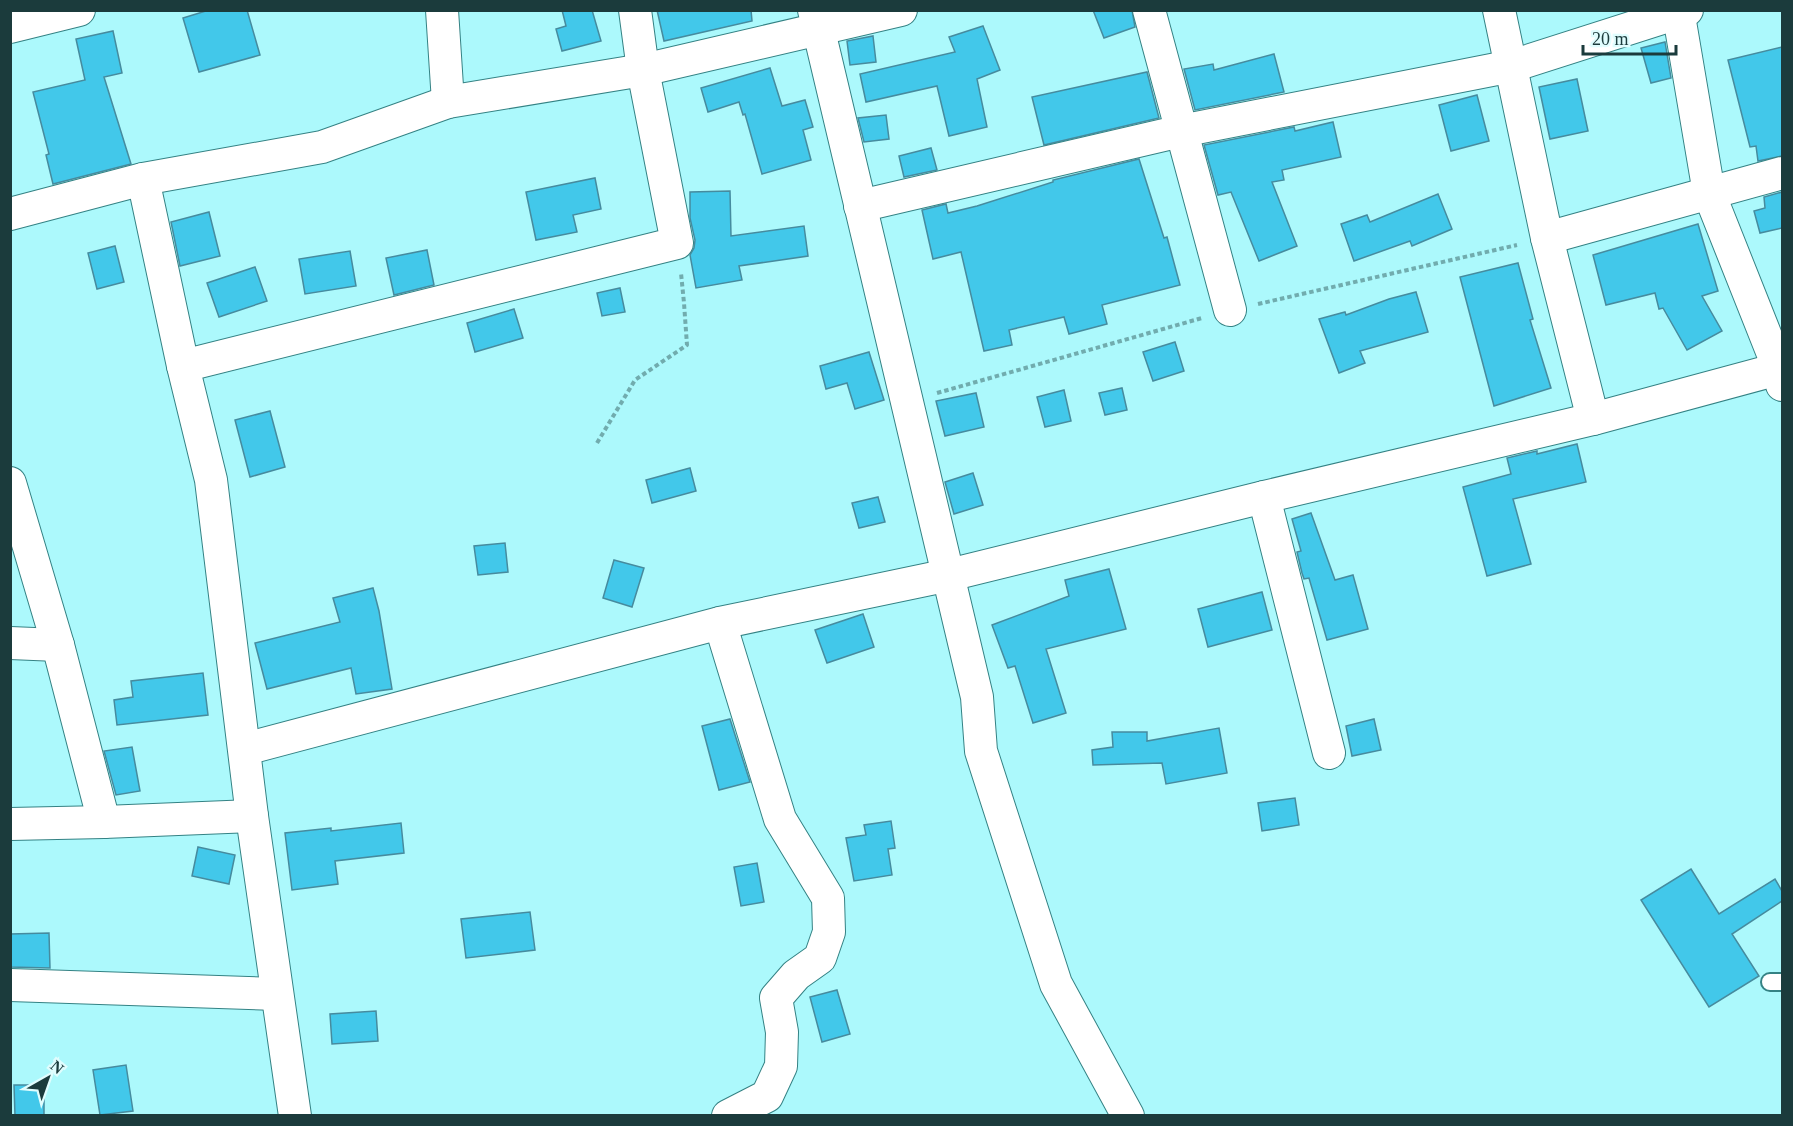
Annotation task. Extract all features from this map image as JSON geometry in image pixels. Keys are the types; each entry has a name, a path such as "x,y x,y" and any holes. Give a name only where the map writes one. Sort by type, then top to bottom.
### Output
{"street":[{"path":"10,27 79,10"},
{"path":"442,10 448,102"},
{"path":"183,366 677,243 643,70 635,10"},
{"path":"10,214 143,178 322,147 448,102 643,70 816,20 901,10"},
{"path":"1149,10 1230,310"},
{"path":"1499,10 1547,238 1593,420"},
{"path":"245,748 720,623 949,575 1264,497 1781,374 1709,193 1681,11 1512,66 1181,130 860,206"},
{"path":"816,20 977,697 981,751 1056,984 1128,1116"},
{"path":"1547,238 1782,172"},
{"path":"143,178 183,366 211,480 252,816 295,1116"},
{"path":"10,483 58,645 104,822"},
{"path":"1264,497 1329,753"},
{"path":"720,623 780,819 828,898 829,932 820,958 796,975 776,998 782,1032 781,1066 768,1096 728,1116"},
{"path":"10,643 58,645"},
{"path":"10,824 252,816"},
{"path":"10,985 277,994"}],"path":[{"path":"597,443 635,380 687,345 677,243"}],"building":[{"path":"209,10 247,10 260,55 199,72 183,18"},
{"path":"562,10 592,10 601,41 562,51 556,29 566,26"},
{"path":"657,10 751,10 752,21 664,41"},
{"path":"1093,10 1132,10 1135,27 1104,38"},
{"path":"983,26 1000,70 977,79 987,127 949,136 937,86 866,102 860,74 955,52 949,37"},
{"path":"113,31 122,73 104,77 131,164 53,184 46,155 49,154 33,92 85,80 76,39"},
{"path":"873,36 876,62 850,65 847,41"},
{"path":"1665,42 1671,78 1651,83 1641,48"},
{"path":"1782,47 1782,156 1758,161 1756,146 1750,147 1728,60"},
{"path":"1274,54 1284,92 1195,110 1184,69 1213,64 1214,70"},
{"path":"770,68 782,106 805,100 813,127 803,130 811,160 762,174 745,114 743,115 739,102 708,112 701,88"},
{"path":"1147,72 1159,118 1044,145 1032,97"},
{"path":"1577,79 1588,131 1550,139 1539,87"},
{"path":"1477,95 1489,141 1451,151 1439,105"},
{"path":"886,115 889,139 864,142 858,118"},
{"path":"1333,122 1341,157 1282,170 1284,180 1272,182 1297,246 1259,261 1231,192 1218,195 1204,145 1294,127 1295,131"},
{"path":"931,148 937,170 904,177 899,156"},
{"path":"1139,159 1164,238 1167,237 1180,285 1102,305 1107,324 1069,334 1064,317 1009,330 1012,345 984,351 961,252 933,259 922,210 946,204 948,213 977,206 1053,182 1053,180"},
{"path":"595,178 601,209 573,215 577,232 536,240 526,192"},
{"path":"730,191 731,236 804,226 808,256 739,266 742,280 696,288 690,255 695,240 690,218 690,192"},
{"path":"1782,192 1782,228 1760,233 1754,211 1765,208 1764,197"},
{"path":"1438,194 1452,229 1412,246 1410,241 1354,261 1341,224 1367,215 1370,222"},
{"path":"209,212 220,256 180,266 171,222"},
{"path":"1698,224 1718,291 1702,296 1722,331 1687,350 1663,308 1659,309 1655,293 1606,305 1593,255"},
{"path":"115,246 124,282 97,289 88,253"},
{"path":"427,250 434,285 394,295 386,258"},
{"path":"350,251 356,286 305,294 299,259"},
{"path":"1518,263 1533,319 1530,320 1551,388 1494,406 1460,277"},
{"path":"255,267 267,301 219,317 207,283"},
{"path":"620,288 625,312 602,316 597,293"},
{"path":"1416,292 1428,332 1360,351 1365,363 1339,373 1319,319 1345,312 1346,315"},
{"path":"514,309 523,338 475,352 467,323"},
{"path":"1175,342 1184,371 1153,381 1143,352"},
{"path":"869,352 884,400 855,409 847,383 826,389 820,366"},
{"path":"1122,388 1127,410 1105,415 1099,393"},
{"path":"1064,390 1071,421 1045,427 1037,397"},
{"path":"976,393 984,427 945,436 936,401"},
{"path":"270,411 285,467 250,477 235,420"},
{"path":"1577,444 1586,482 1513,499 1531,564 1487,576 1463,487 1511,474 1507,458 1537,451 1537,454"},
{"path":"690,468 696,491 652,503 646,480"},
{"path":"973,473 983,505 954,514 945,482"},
{"path":"878,497 885,522 859,528 852,503"},
{"path":"1311,513 1335,580 1353,575 1368,629 1327,640 1309,578 1304,579 1302,573 1297,552 1301,551 1292,519"},
{"path":"505,543 508,572 478,575 474,546"},
{"path":"614,560 644,568 632,607 603,598"},
{"path":"1109,569 1126,629 1046,649 1066,713 1033,723 1015,666 1008,668 992,625 1069,596 1065,580"},
{"path":"373,588 392,689 356,694 351,668 267,689 255,643 340,622 333,598"},
{"path":"1262,592 1272,630 1208,647 1198,609"},
{"path":"863,614 874,647 827,663 815,630"},
{"path":"203,673 208,715 117,725 114,700 133,697 131,681"},
{"path":"730,719 750,782 719,790 702,726"},
{"path":"1374,719 1381,750 1352,756 1346,726"},
{"path":"1219,728 1227,773 1166,784 1162,763 1093,765 1092,750 1113,747 1112,732 1147,732 1147,741"},
{"path":"132,747 140,791 116,795 104,751"},
{"path":"1295,798 1299,825 1262,831 1258,803"},
{"path":"891,821 895,848 888,849 892,875 854,881 846,838 866,835 864,825"},
{"path":"401,823 404,853 335,861 338,884 292,890 285,833 331,828 331,831"},
{"path":"198,847 235,855 229,884 192,876"},
{"path":"757,863 764,902 741,906 734,867"},
{"path":"1691,869 1719,914 1775,879 1782,891 1782,901 1732,934 1759,976 1709,1007 1641,900"},
{"path":"530,912 535,950 466,958 461,919"},
{"path":"49,933 50,968 10,967 10,934"},
{"path":"837,990 850,1034 822,1042 810,997"},
{"path":"376,1011 378,1041 332,1044 330,1014"},
{"path":"126,1065 133,1111 100,1115 93,1070"},
{"path":"14,1085 44,1085 44,1116 15,1116"}]}
